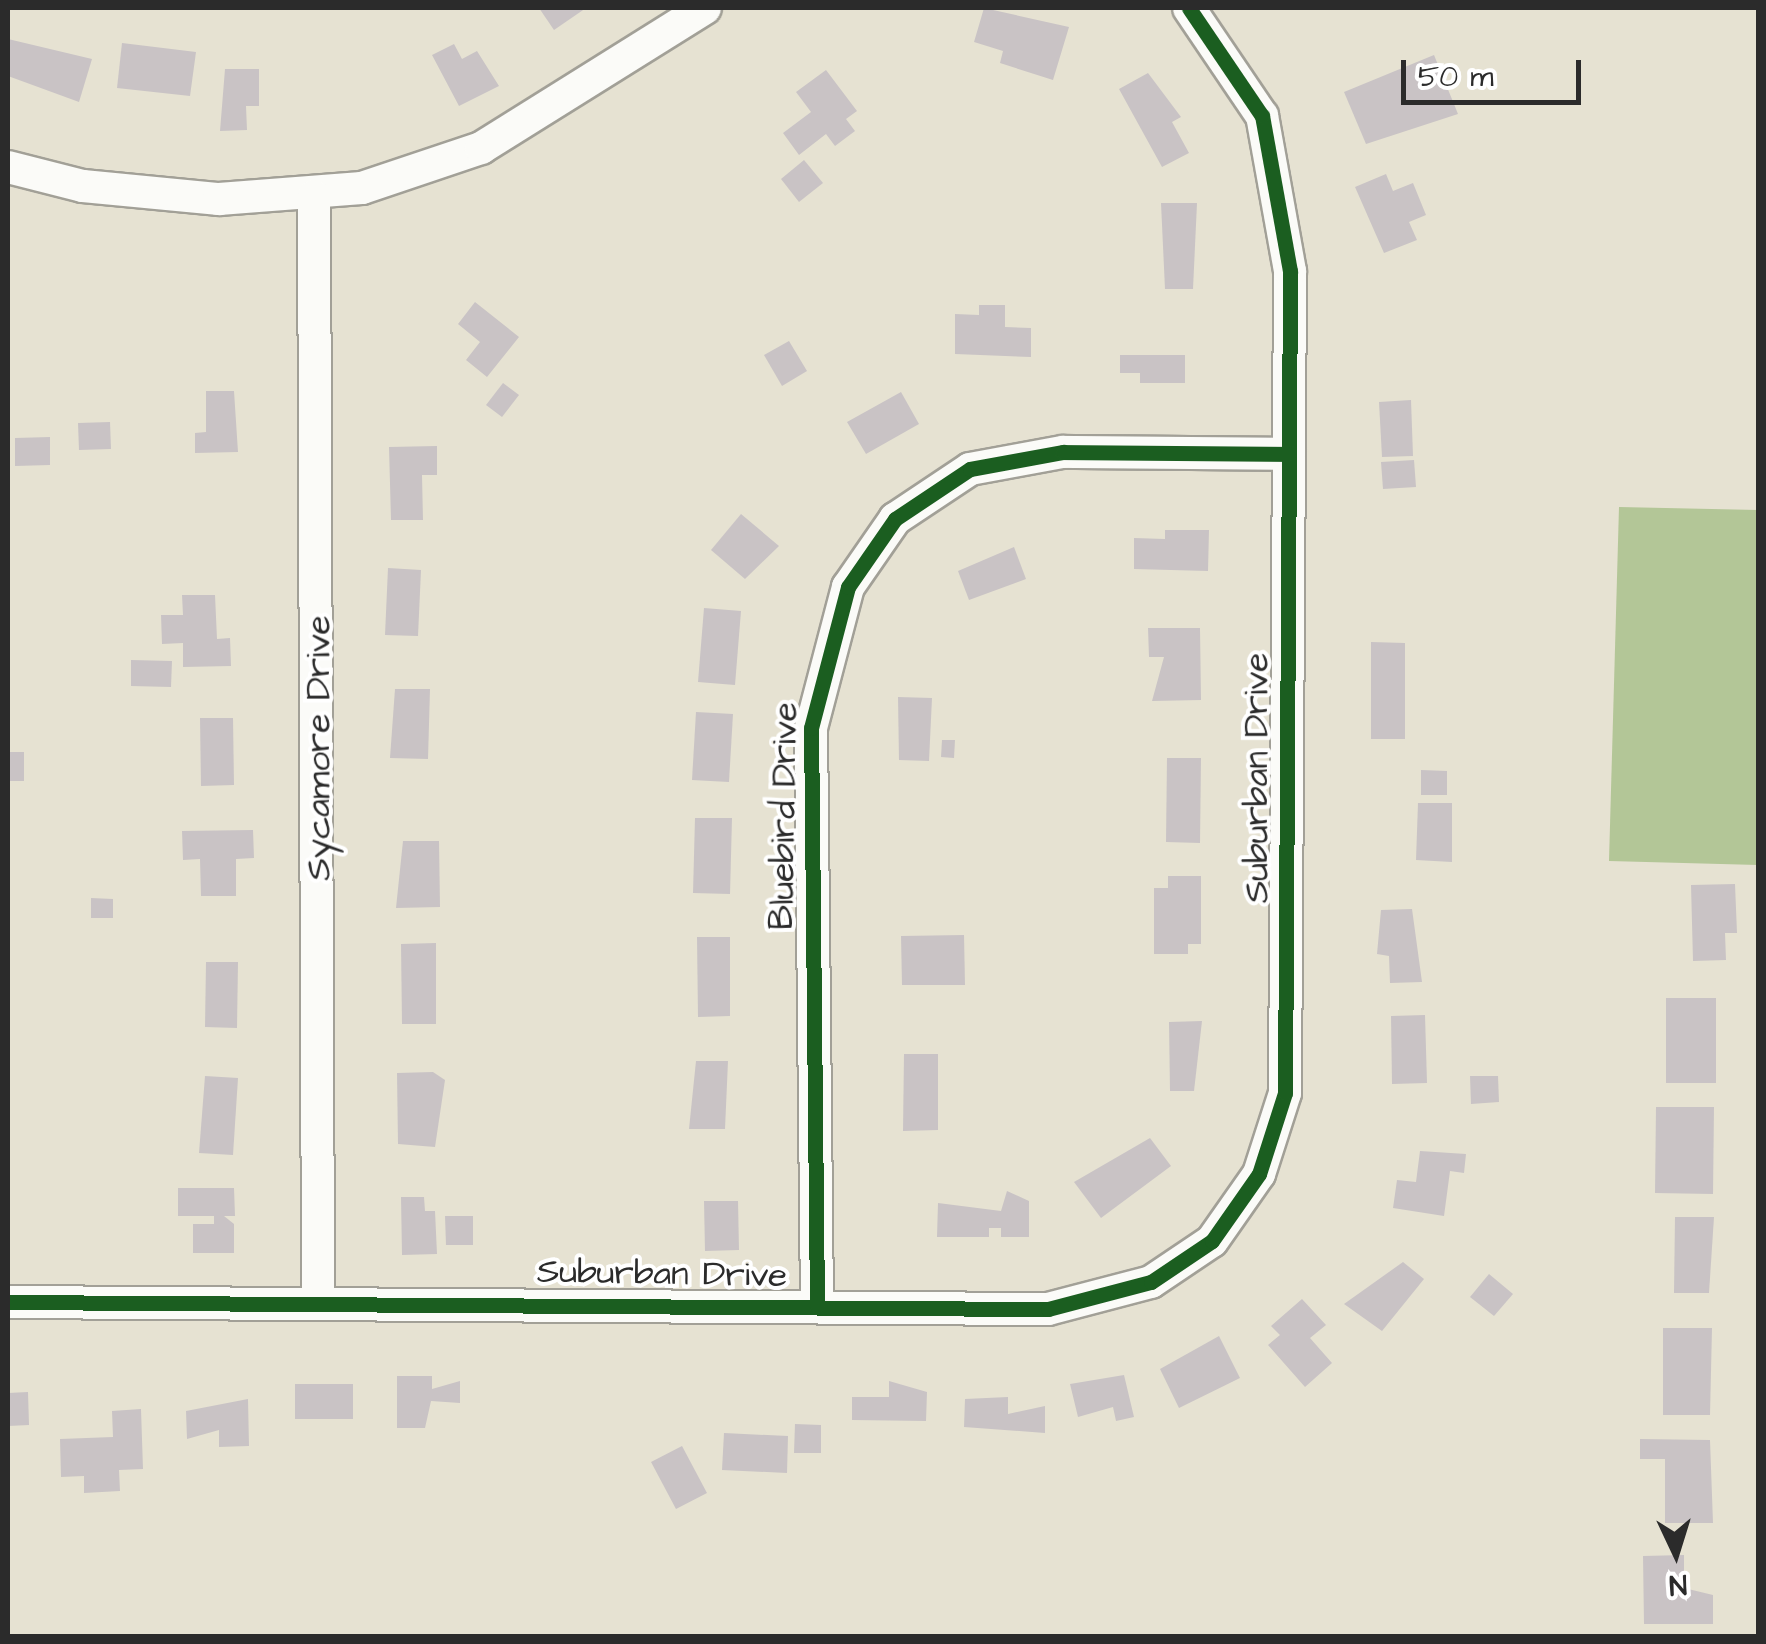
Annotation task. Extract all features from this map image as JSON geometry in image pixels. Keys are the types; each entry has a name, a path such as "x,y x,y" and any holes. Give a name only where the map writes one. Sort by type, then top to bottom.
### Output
{"street":[{"path":"8,167 142,193 314,196 481,148 706,8"},
{"name":"Suburban Drive","path":"8,1302 318,1300 1048,1309 1117,1296 1212,1241 1259,1174 1285,1093 1290,271 1271,147 1240,75 1189,8"},
{"name":"Sycamore Drive","path":"314,196 318,1300"},
{"name":"Bluebird Drive","path":"818,1306 811,728 848,586 895,519 970,469 1063,452 1289,454"}],"green space":[{"path":"1619,507 1758,510 1758,865 1609,861"}],"building":[{"path":"539,8 586,8 554,30"},
{"path":"984,8 1069,27 1053,80 1000,63 1003,51 974,42"},
{"path":"8,39 92,59 79,102 8,76"},
{"path":"122,43 196,52 190,96 117,88"},
{"path":"454,44 462,59 477,51 499,86 459,106 432,55"},
{"path":"1434,55 1458,114 1366,144 1344,92"},
{"path":"225,69 259,69 259,106 246,106 247,130 220,131"},
{"path":"826,70 857,111 846,119 855,131 835,146 826,134 799,155 783,133 811,112 796,92"},
{"path":"1148,73 1181,117 1172,122 1189,153 1162,167 1119,89"},
{"path":"804,160 823,183 799,202 781,179"},
{"path":"1386,174 1393,191 1413,183 1426,215 1409,222 1417,240 1384,253 1355,187"},
{"path":"1161,203 1197,203 1193,289 1165,289"},
{"path":"475,302 519,337 487,377 466,360 480,342 458,324"},
{"path":"979,305 1005,305 1005,327 1031,328 1031,357 955,354 955,314 979,315"},
{"path":"789,341 807,371 782,386 764,355"},
{"path":"1120,355 1185,355 1185,383 1140,383 1140,373 1120,373"},
{"path":"503,383 519,395 502,417 486,405"},
{"path":"206,391 234,391 238,452 195,453 195,433 206,432"},
{"path":"901,392 919,424 866,454 847,422"},
{"path":"1411,400 1413,456 1382,457 1379,402"},
{"path":"110,422 111,449 79,450 78,423"},
{"path":"50,437 50,465 15,466 15,438"},
{"path":"437,446 437,475 422,475 423,520 391,520 389,447"},
{"path":"1414,460 1416,487 1383,489 1381,462"},
{"path":"741,514 779,546 745,579 711,550"},
{"path":"1165,530 1209,530 1208,571 1134,569 1134,538 1165,539"},
{"path":"1014,547 1026,579 969,600 958,571"},
{"path":"388,568 421,570 418,636 385,635"},
{"path":"182,595 215,595 217,639 230,638 231,666 183,667 183,643 162,644 161,615 183,615"},
{"path":"704,608 741,611 735,685 698,682"},
{"path":"1148,628 1200,628 1201,700 1152,701 1164,657 1149,657"},
{"path":"1371,642 1405,643 1405,739 1371,739"},
{"path":"131,660 172,661 171,687 131,686"},
{"path":"395,689 430,689 428,759 390,758"},
{"path":"898,697 932,698 929,761 899,760"},
{"path":"696,712 733,714 729,782 692,780"},
{"path":"200,718 233,718 234,785 201,786"},
{"path":"942,740 955,740 954,758 941,757"},
{"path":"8,752 24,752 24,781 8,781"},
{"path":"1167,758 1201,758 1200,843 1166,842"},
{"path":"1421,770 1447,771 1447,795 1421,795"},
{"path":"1418,803 1452,803 1452,862 1416,860"},
{"path":"695,818 732,818 730,894 693,893"},
{"path":"253,830 254,858 236,859 236,896 201,896 200,859 183,860 182,831"},
{"path":"403,841 439,841 440,907 396,908"},
{"path":"1168,876 1201,876 1201,944 1188,944 1188,954 1154,954 1154,888 1168,888"},
{"path":"1735,884 1737,933 1725,933 1726,960 1693,961 1691,885"},
{"path":"91,898 113,899 113,918 91,918"},
{"path":"1412,909 1422,982 1390,983 1389,956 1377,954 1381,910"},
{"path":"964,935 965,985 902,985 901,936"},
{"path":"697,937 730,937 730,1016 698,1017"},
{"path":"436,943 436,1024 402,1024 401,944"},
{"path":"206,962 238,962 237,1028 205,1027"},
{"path":"1666,998 1716,998 1716,1083 1666,1083"},
{"path":"1425,1015 1427,1083 1392,1084 1391,1016"},
{"path":"1202,1021 1194,1091 1170,1091 1169,1022"},
{"path":"904,1054 938,1054 938,1130 903,1131"},
{"path":"696,1061 728,1061 725,1129 689,1129"},
{"path":"433,1072 445,1080 435,1147 398,1144 397,1073"},
{"path":"205,1076 238,1078 233,1155 199,1153"},
{"path":"1470,1076 1498,1076 1499,1102 1471,1104"},
{"path":"1656,1107 1714,1107 1713,1194 1655,1193"},
{"path":"1150,1138 1171,1166 1101,1218 1074,1182"},
{"path":"1420,1151 1466,1154 1464,1173 1450,1171 1444,1216 1393,1208 1397,1180 1416,1182"},
{"path":"178,1188 234,1188 235,1216 224,1216 234,1224 234,1253 193,1253 193,1224 214,1224 214,1216 178,1216"},
{"path":"1007,1191 1029,1201 1029,1237 1001,1237 1001,1228 989,1228 989,1237 937,1237 938,1203 1001,1211"},
{"path":"401,1197 424,1197 425,1211 435,1211 437,1254 402,1255"},
{"path":"704,1201 738,1201 739,1250 705,1251"},
{"path":"445,1216 473,1216 473,1245 446,1245"},
{"path":"1675,1217 1714,1217 1709,1293 1674,1293"},
{"path":"1403,1262 1424,1279 1382,1331 1344,1304"},
{"path":"1489,1274 1513,1294 1494,1316 1470,1297"},
{"path":"1302,1299 1326,1325 1310,1338 1332,1363 1305,1387 1268,1345 1280,1335 1271,1326"},
{"path":"1663,1328 1712,1328 1710,1415 1663,1415"},
{"path":"1219,1336 1240,1378 1179,1408 1160,1369"},
{"path":"1124,1375 1134,1417 1116,1421 1113,1407 1078,1417 1070,1384"},
{"path":"397,1376 432,1376 432,1389 460,1381 460,1403 431,1401 425,1428 397,1428"},
{"path":"889,1381 927,1392 926,1421 852,1420 852,1397 889,1397"},
{"path":"295,1384 353,1384 353,1419 295,1419"},
{"path":"28,1392 29,1425 8,1426 8,1393"},
{"path":"1008,1397 1008,1414 1045,1406 1045,1433 964,1427 965,1399"},
{"path":"248,1399 249,1446 219,1447 219,1430 187,1439 186,1411"},
{"path":"141,1409 143,1469 119,1470 120,1491 84,1493 84,1476 61,1477 60,1439 113,1437 112,1411"},
{"path":"795,1424 821,1425 821,1453 794,1453"},
{"path":"724,1433 788,1436 787,1473 722,1470"},
{"path":"1640,1439 1710,1440 1713,1523 1665,1523 1665,1459 1640,1459"},
{"path":"682,1446 707,1493 676,1509 651,1462"},
{"path":"1684,1555 1684,1588 1713,1595 1713,1624 1644,1624 1643,1556"}],"cycle path":[{"path":"8,1302 1048,1309 1151,1282 1212,1241 1259,1174 1285,1093 1290,271 1262,116 1189,8"},
{"path":"817,1306 811,728 848,587 895,519 970,469 1063,452 1289,454"}]}
